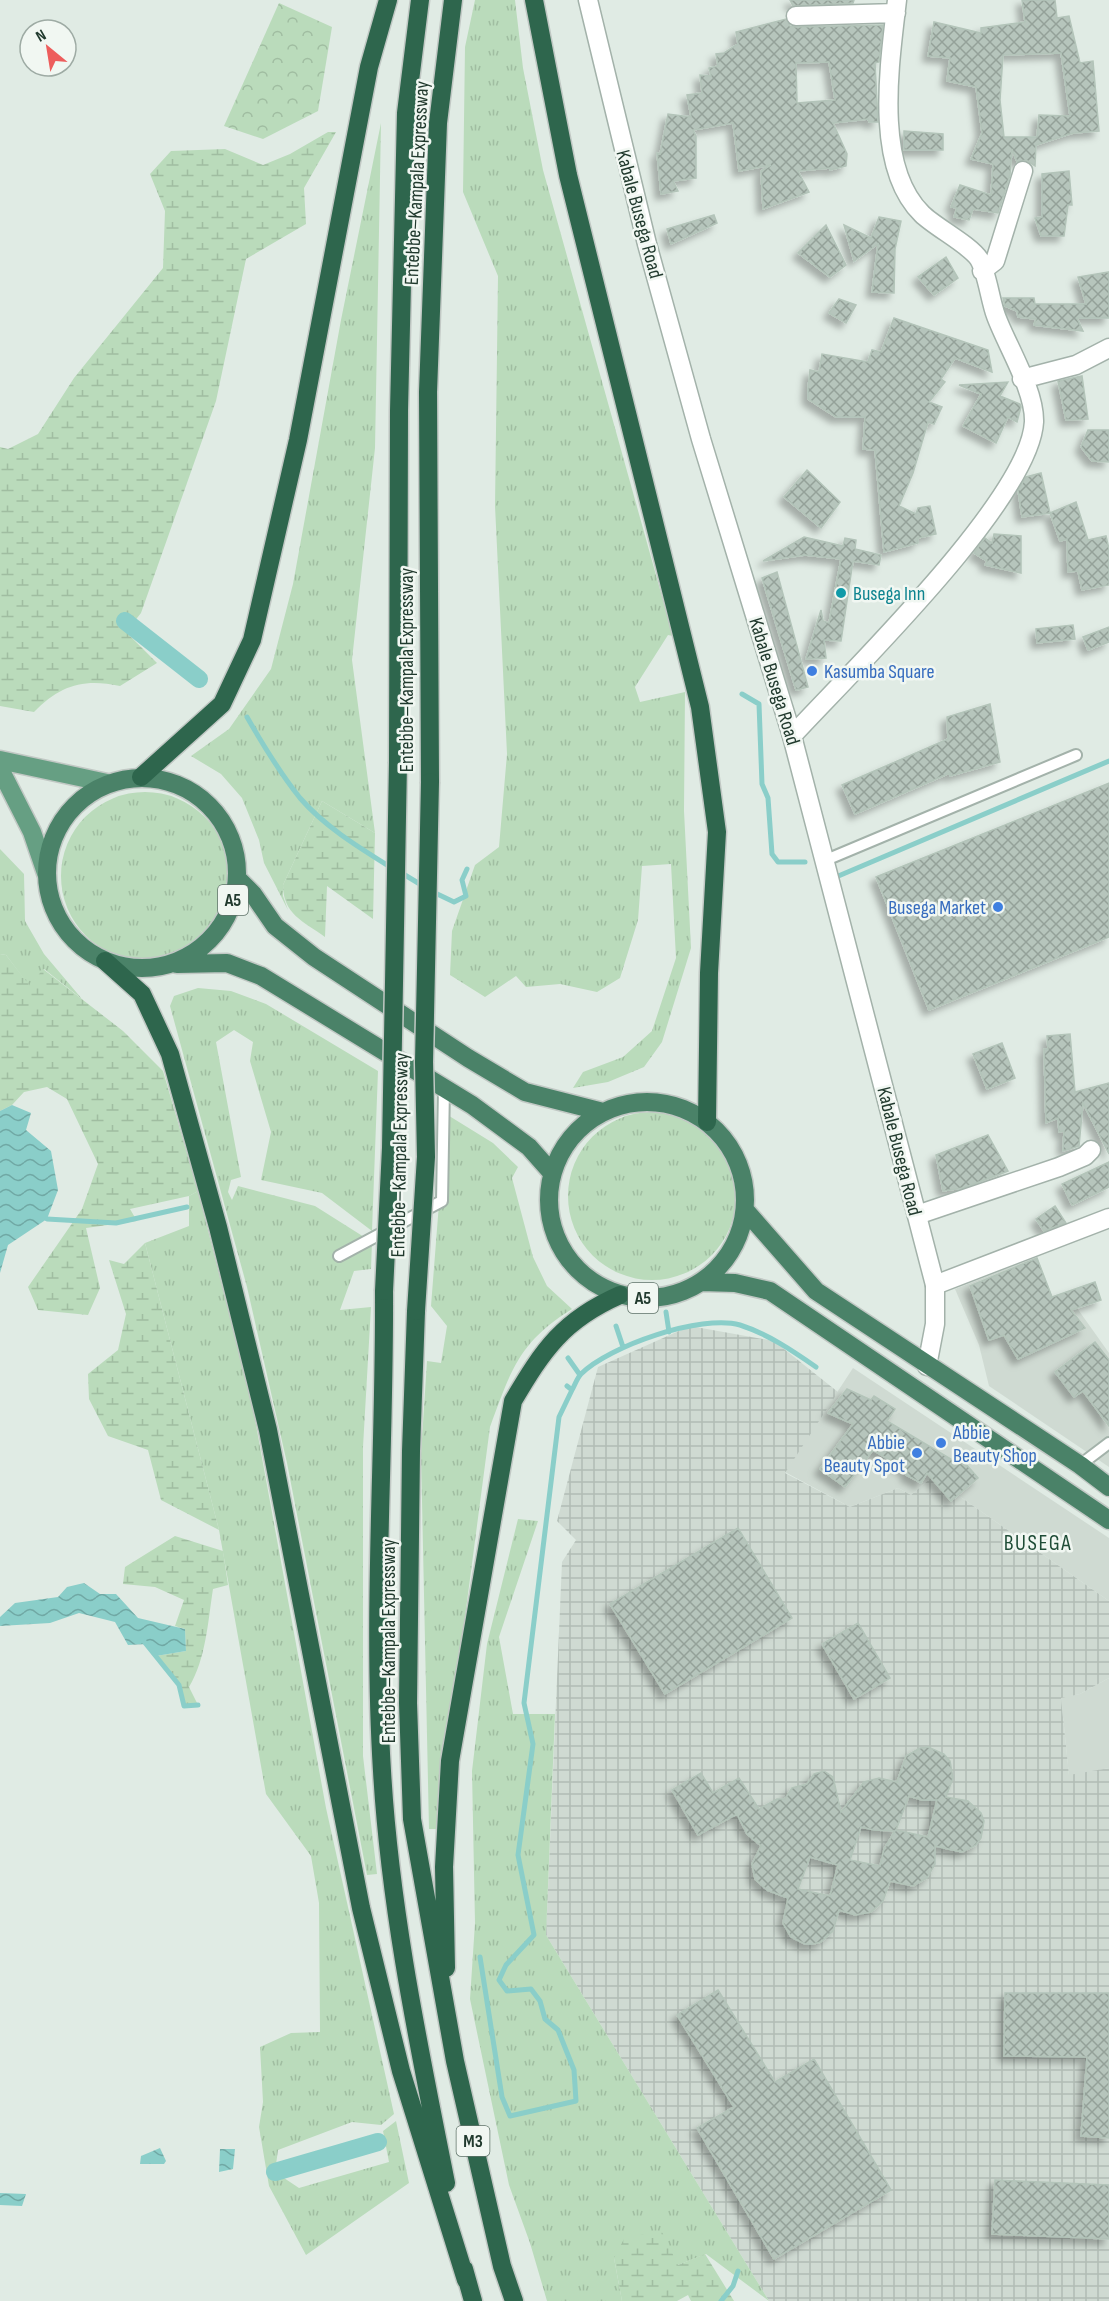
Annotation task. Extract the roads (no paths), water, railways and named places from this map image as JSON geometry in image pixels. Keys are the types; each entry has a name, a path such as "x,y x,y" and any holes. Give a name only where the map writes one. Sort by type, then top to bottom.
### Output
{"highway":[{"path":"141,777 222,704 252,640 298,440 369,67 388,0"},
{"name":"Entebbe–Kampala Expressway","path":"420,0 406,113 399,411 398,762 391,1137 384,1291 384,1362 376,1604 382,1773 407,1987 466,2280 473,2301"},
{"name":"Entebbe–Kampala Expressway","path":"453,0 438,123 428,392 430,782 424,1062 426,1157 416,1311 411,1451 408,1703 412,1819 447,2017 502,2266 514,2301"},
{"path":"534,0 568,175 700,707 717,832 709,973 707,1122"},
{"name":"A5","path":"169,964 195,952 217,932 231,906 237,878 236,852 230,836 211,807 183,787 167,780 141,777 107,783 82,798 63,819 50,845 46,873 50,901 62,926 81,947 105,961 136,968 169,964 227,963 261,976 472,1105 529,1147 552,1173"},
{"name":"A5","path":"237,878 253,894 274,926 314,957 468,1058 525,1092 603,1112"},
{"path":"105,961 142,994 170,1054 215,1215 268,1430 361,1908 401,2071 466,2280"},
{"name":"A5","path":"650,1102 680,1107 707,1122 729,1146 743,1177 745,1210 740,1231 731,1251 718,1268 701,1282 682,1292 662,1297 640,1298 620,1295 590,1280 566,1257 556,1238 549,1217 548,1194 552,1173 572,1137 603,1112 626,1104 650,1102"},
{"path":"745,1210 816,1291 1080,1465 1109,1487"},
{"name":"A5","path":"701,1282 735,1283 770,1291 1109,1520"},
{"path":"447,2017 444,1867 450,1761 513,1401 540,1354 577,1317 620,1295"}],"main road":[{"name":"A5","path":"0,760 107,783"},
{"name":"A5","path":"0,769 32,832 46,873"}],"street":[{"name":"Kabale Busega Road","path":"588,0 644,233 701,439 792,736 935,1285 935,1324 927,1366"},
{"path":"792,736 962,552 995,505 1032,438 1034,420 1022,379 996,316 979,259 921,213 902,186 891,157 889,127 896,6 796,16"},
{"path":"982,271 996,261 1023,171"},
{"path":"1022,379 1076,365 1109,348"},
{"path":"917,1215 1059,1167 1091,1150"},
{"path":"935,1285 1109,1218"}],"lane":[{"path":"826,860 1076,755"},
{"path":"339,1256 442,1201 444,1088"},
{"path":"1080,1465 1109,1443"}],"water":[{"path":"12,1105 31,1113 26,1130 51,1151 58,1190 47,1219 8,1245 0,1273 0,1111"},
{"path":"84,1583 100,1594 116,1594 138,1618 185,1629 186,1651 156,1656 147,1644 128,1645 115,1622 79,1613 50,1623 0,1626 0,1617 15,1603 58,1597 67,1587"},
{"path":"160,2148 166,2161 164,2164 140,2164 141,2156"},
{"path":"220,2149 235,2149 233,2169 219,2172"},
{"path":"0,2193 26,2194 22,2206 0,2205"}],"waterway":[{"path":"125,621 199,679"},
{"path":"742,694 759,704 762,784 768,798 772,854 778,862 805,862"},
{"path":"247,717 279,769 310,809 343,836 392,868"},
{"path":"836,877 1109,761"},
{"path":"431,891 454,902 466,896 462,880 467,869"},
{"path":"400,872 423,886"},
{"path":"47,1219 116,1223 187,1207"},
{"path":"666,1312 669,1332"},
{"path":"572,1390 581,1374 594,1363 612,1353 656,1335 703,1324 740,1325 780,1343 816,1367"},
{"path":"616,1326 623,1347"},
{"path":"568,1358 580,1375"},
{"path":"480,1957 502,2097 510,2116 576,2101 574,2070 558,2030 545,2019 540,2001 531,1989 507,1991 499,1980 506,1965 534,1935 518,1855 533,1744 524,1703 559,1417 572,1390 567,1386"},
{"path":"142,1639 179,1685 184,1706 198,1705"},
{"path":"275,2172 378,2142"},
{"path":"721,2301 733,2286 738,2271"}],"place":[{"name":"Busega Inn","path":"841,593"},
{"name":"Kasumba Square","path":"812,671"},
{"name":"Busega Market","path":"998,907"},
{"name":"Abbie Beauty Shop","path":"941,1443"},
{"name":"Abbie Beauty Spot","path":"917,1453"}],"district":[{"name":"BUSEGA","path":"1038,1542"}]}
